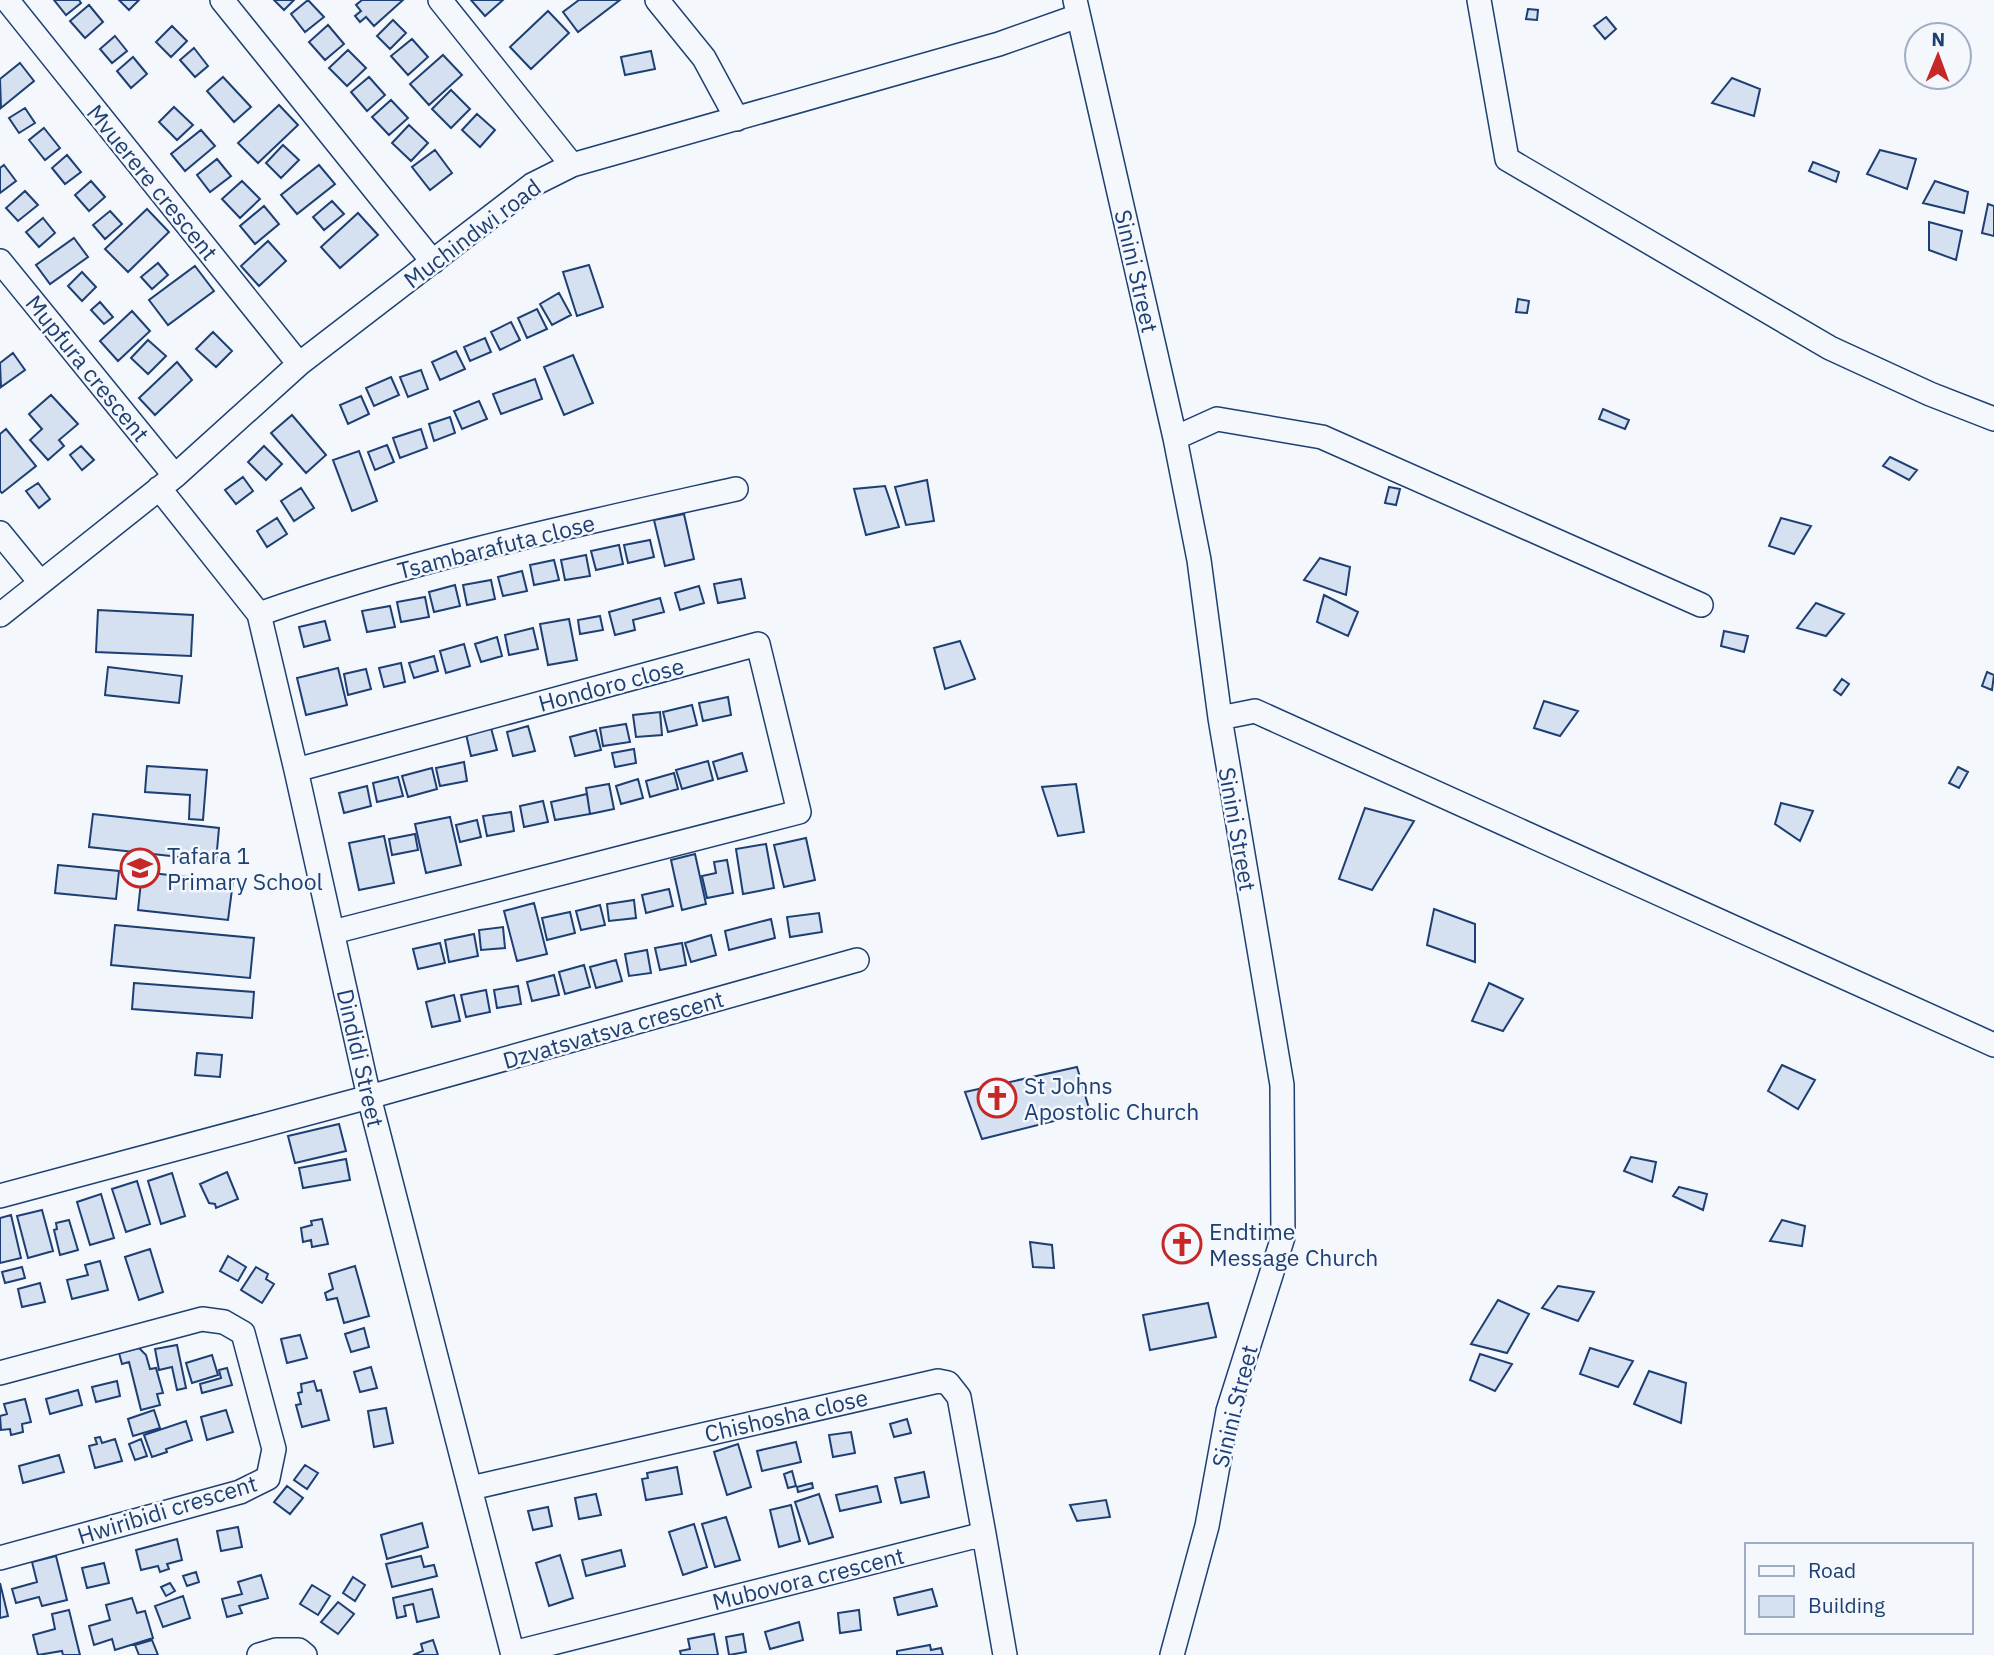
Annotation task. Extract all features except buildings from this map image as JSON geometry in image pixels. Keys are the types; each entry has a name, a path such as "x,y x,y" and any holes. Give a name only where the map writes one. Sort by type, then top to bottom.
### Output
{"street":[{"name":"Mvuerere crescent","path":"7,0 299,364"},
{"path":"222,0 433,262"},
{"path":"440,0 572,165"},
{"path":"657,0 704,58 737,120"},
{"path":"1479,0 1507,159 1830,348 1930,394 1994,419"},
{"name":"Muchindwi road","path":"0,615 167,482 299,364 532,185 572,165 999,44 1077,8"},
{"name":"Sinini Street","path":"1077,8 1175,438 1199,560 1220,718 1282,1085 1283,1237 1227,1411 1207,1526 1172,1655"},
{"name":"Mupfura crescent","path":"0,261 167,482"},
{"path":"1175,438 1217,419 1322,437 1701,605"},
{"name":"Dindidi Street","path":"167,482 259,614 369,1097 513,1654"},
{"name":"Tsambarafuta close","path":"259,614 334,587 480,546 736,489"},
{"path":"0,533 40,582"},
{"name":"Hondoro close","path":"296,769 758,644 799,812 333,932"},
{"path":"1220,718 1255,711 1994,1045"},
{"name":"Dzvatsvatsva crescent","path":"0,1196 369,1097 857,960"},
{"name":"Hwiribidi crescent","path":"0,1373 202,1319 224,1322 243,1333 274,1449 268,1478 240,1492 0,1558"},
{"name":"Chishosha close","path":"471,1488 938,1381 948,1383 959,1397 984,1534"},
{"path":"984,1534 1005,1655"},
{"name":"Mubovora crescent","path":"513,1654 984,1534"},
{"path":"259,1655 276,1650 299,1650 304,1655"}],"place":[{"name":"Tafara 1 Primary School","path":"140,868"},
{"name":"St Johns Apostolic Church","path":"997,1098"},
{"name":"Endtime Message Church","path":"1182,1244"}]}
